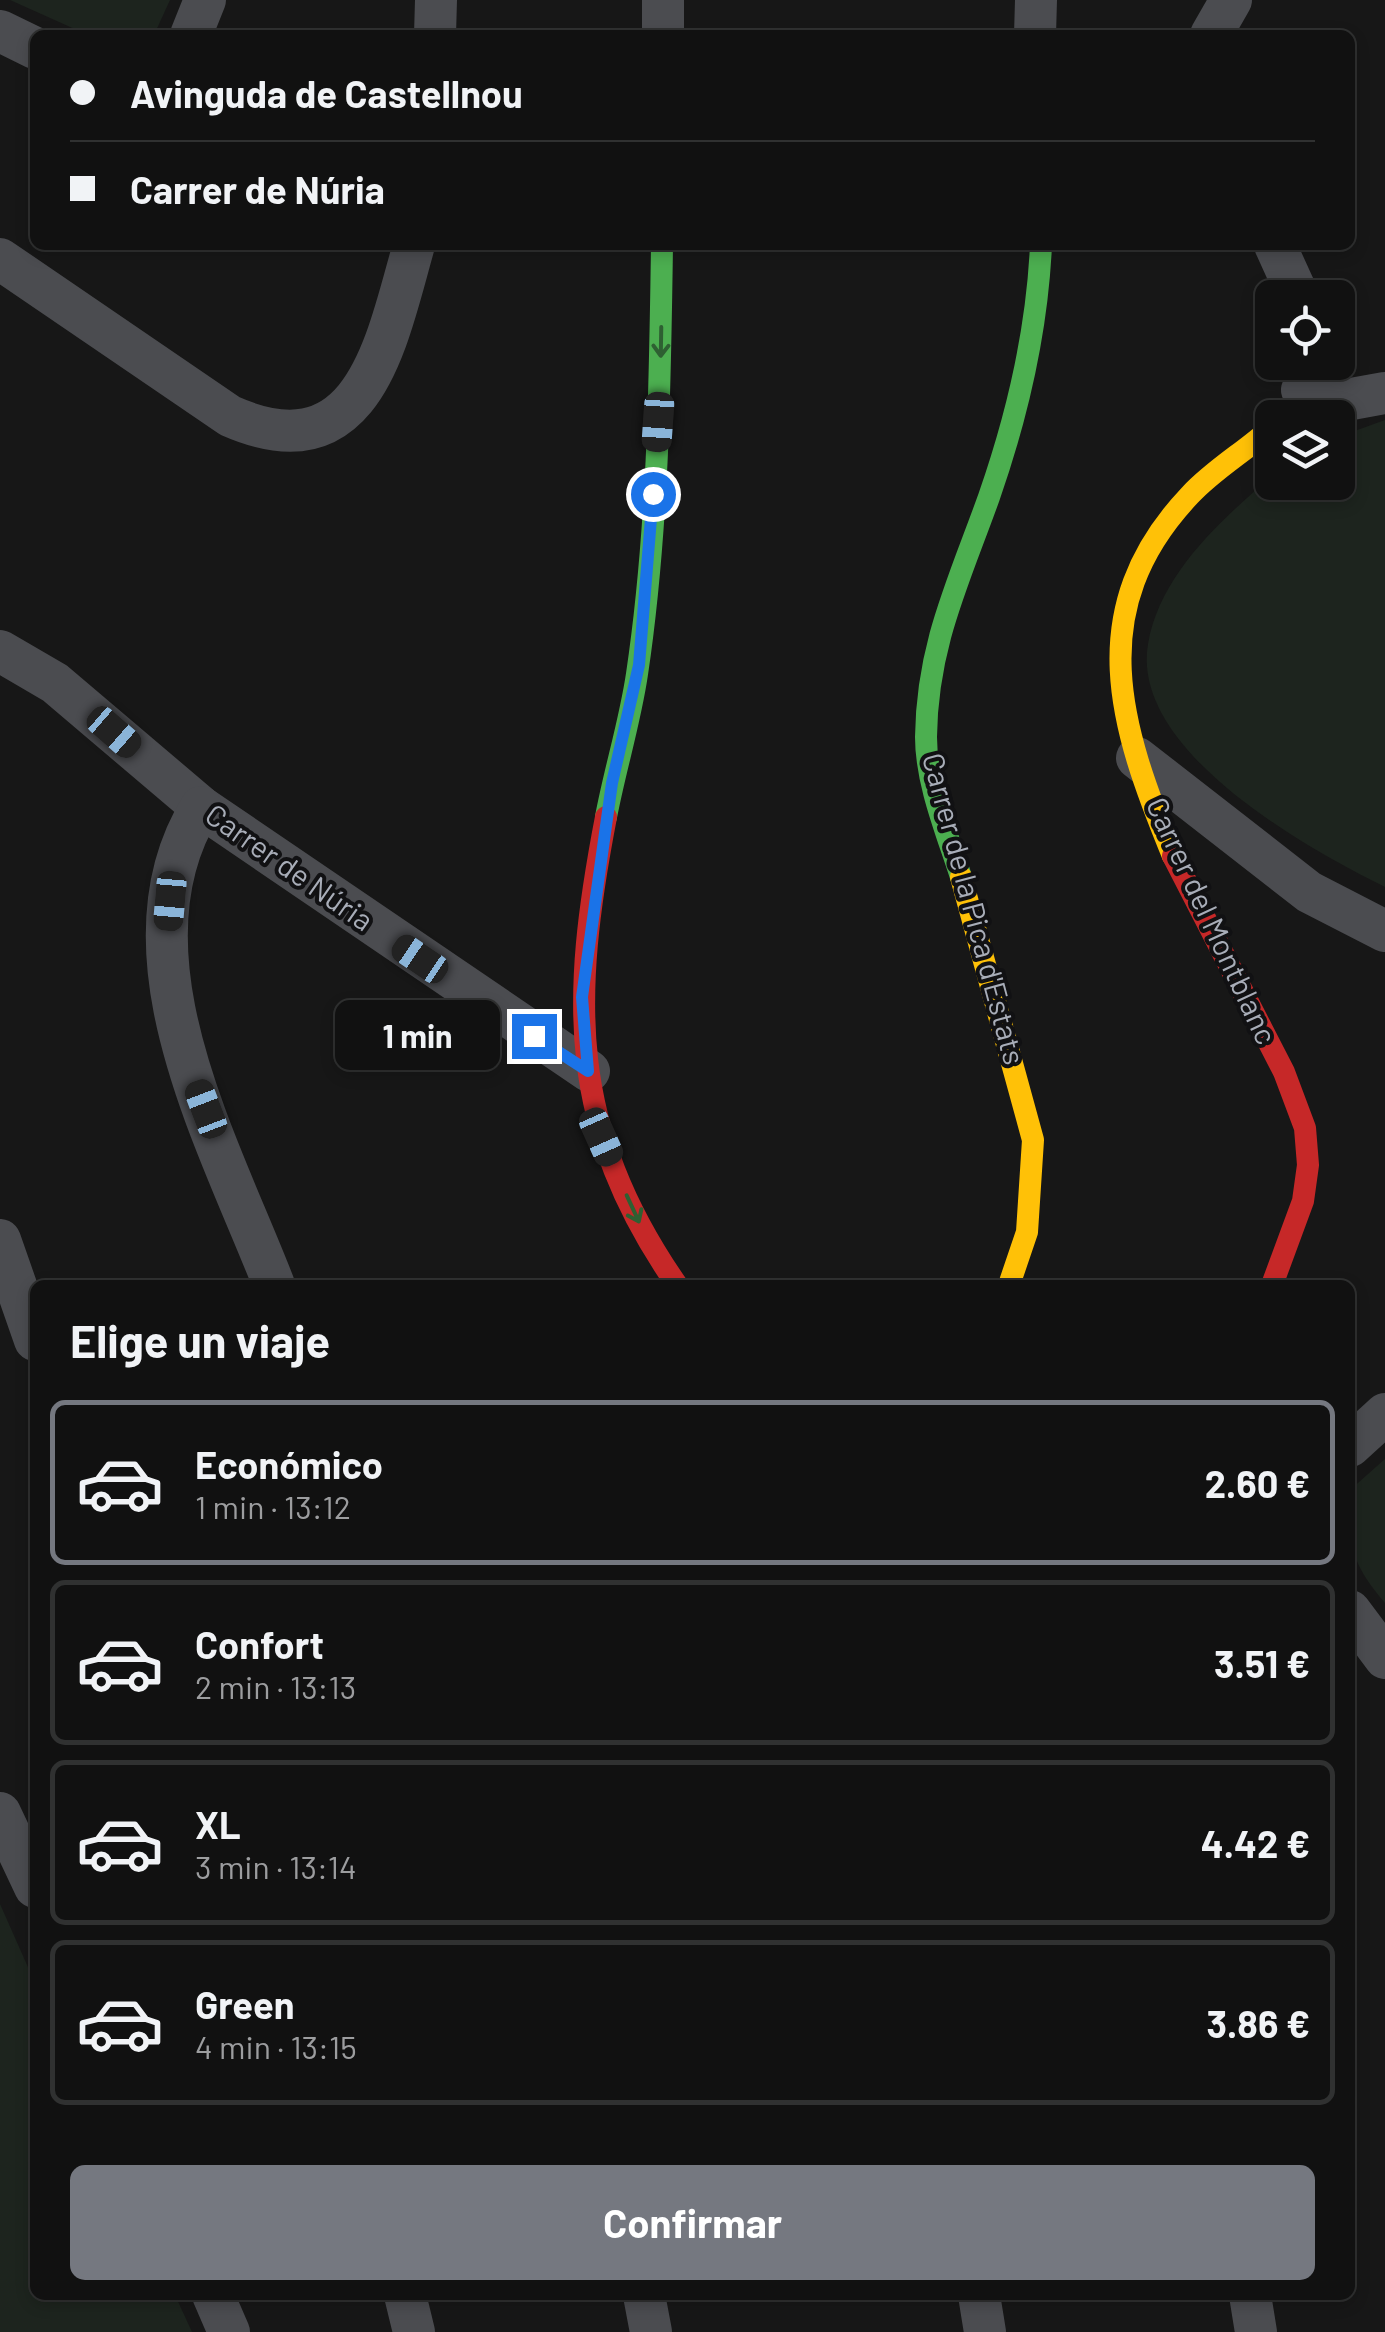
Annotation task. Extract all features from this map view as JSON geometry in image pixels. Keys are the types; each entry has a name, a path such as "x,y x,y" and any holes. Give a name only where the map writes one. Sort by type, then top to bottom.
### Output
{"street":[{"path":"193,30 205,0"},
{"path":"435,30 436,0"},
{"path":"663,0 663,30"},
{"path":"1035,30 1036,0"},
{"path":"1214,30 1232,0"},
{"path":"0,32 30,46"},
{"path":"0,259 217,408 260,429 293,433 315,430 342,414 364,388 394,314 413,250"},
{"path":"662,250 660,386 639,665 593,898 582,997 588,1071 601,1137 658,1259 673,1280"},
{"name":"Carrer de la Pica d'Estats","path":"1011,1280 1027,1232 1033,1140 989,967 941,817 926,740 935,641 1028,374 1040,314 1041,250"},
{"path":"1277,250 1290,280"},
{"path":"1298,390 1346,400 1385,393"},
{"name":"Carrer del Montblanc","path":"1255,442 1191,494 1156,542 1128,592 1118,639 1120,706 1137,758 1181,872 1292,1091 1308,1146 1295,1230 1274,1280"},
{"name":"Carrer de Núria","path":"0,651 55,682 201,808 588,1071"},
{"path":"1137,758 1309,892 1385,931"},
{"path":"201,808 188,828 172,878 166,958 172,1001 182,1043 272,1280"},
{"path":"0,1240 30,1326"},
{"path":"1355,1441 1385,1414"},
{"path":"1355,1618 1385,1658"},
{"path":"0,1813 30,1876"},
{"path":"215,2300 229,2332"},
{"path":"406,2300 414,2332"},
{"path":"645,2300 651,2332"},
{"path":"980,2300 985,2332"},
{"path":"1251,2300 1256,2332"}],"shaded area":[{"path":"10,0 170,0 156,30 77,30"},
{"path":"1385,420 1385,887 1312,847 1230,791 1194,757 1166,721 1150,683 1148,644 1155,618 1165,594 1195,550 1255,491 1255,500 1355,500 1355,431"},
{"path":"1385,1459 1385,1603 1364,1575 1355,1554 1355,1486"},
{"path":"0,1904 30,1972 30,2300 177,2300 192,2332 0,2332"}],"traffic: fast":[{"path":"606,817 634,692 644,621 654,514 662,250"},
{"path":"961,877 929,772 926,737 932,672 947,614 1017,404 1035,310 1041,250"}],"traffic: slow":[{"path":"1173,856 1138,761 1126,715 1121,670 1123,626 1134,582 1156,538 1199,486 1255,441"},
{"path":"961,877 1033,1140 1027,1232 1011,1280"}],"traffic: jam":[{"path":"606,817 587,945 587,1060 597,1115 615,1170 641,1227 674,1280"},
{"path":"1173,856 1284,1072 1305,1128 1308,1165 1303,1201 1274,1280"}],"route":[{"path":"534,1036 588,1071 582,997 593,898 612,783 639,665 653,494"}]}
